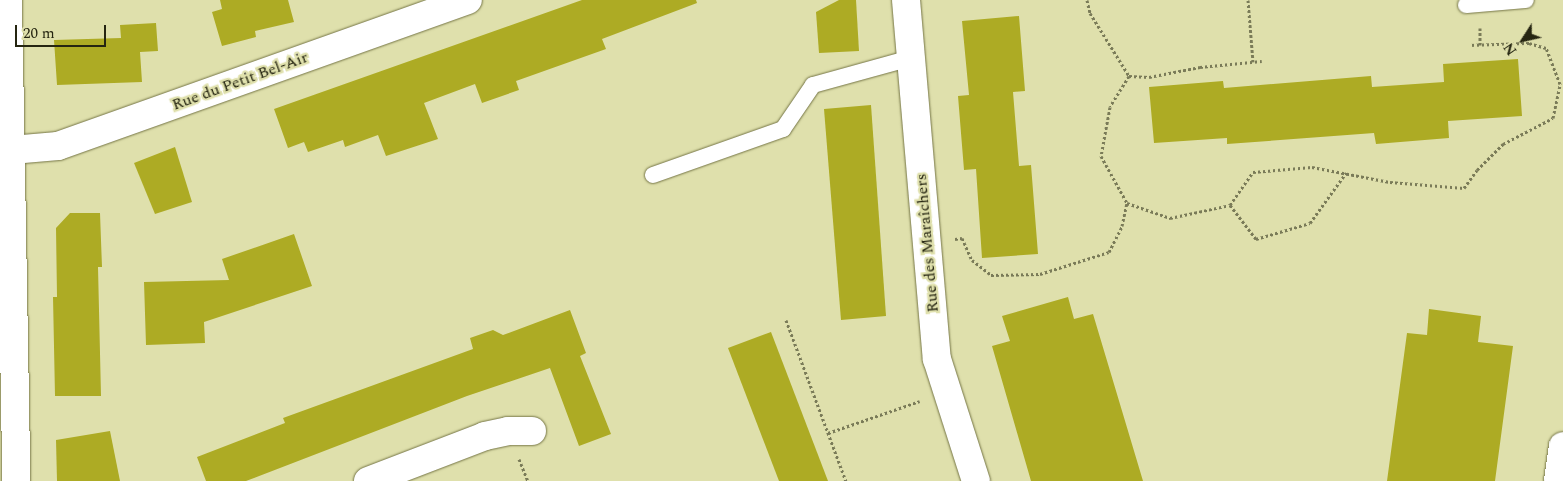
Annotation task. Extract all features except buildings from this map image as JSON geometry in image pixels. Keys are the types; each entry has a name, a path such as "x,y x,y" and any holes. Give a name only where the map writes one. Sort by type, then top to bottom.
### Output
{"street":[{"path":"8,0 5,152 16,481"},
{"name":"Rue du Petit Bel-Air","path":"5,152 58,146 468,0"},
{"name":"Rue des Maraîchers","path":"906,0 937,359 976,481"},
{"path":"368,481 485,436 508,431 532,431"},
{"path":"1558,481 1563,446"}],"lane":[{"path":"1466,5 1526,0"},
{"path":"653,175 783,129 813,85 911,58"}],"path":[{"path":"1087,0 1090,14 1129,76"},
{"path":"1248,0 1254,62"},
{"path":"1127,203 1170,218 1230,205 1253,172 1312,166 1390,182 1464,188 1477,170 1503,144 1552,118 1560,84 1546,48 1530,43 1469,45"},
{"path":"1129,76 1149,77 1200,67 1262,61"},
{"path":"946,240 962,238 972,260 992,275 1040,274 1109,252 1122,226 1127,203 1102,156 1110,107 1129,76"},
{"path":"1230,205 1256,239 1310,223 1346,173"},
{"path":"786,320 846,481"},
{"path":"828,433 923,400"}]}
